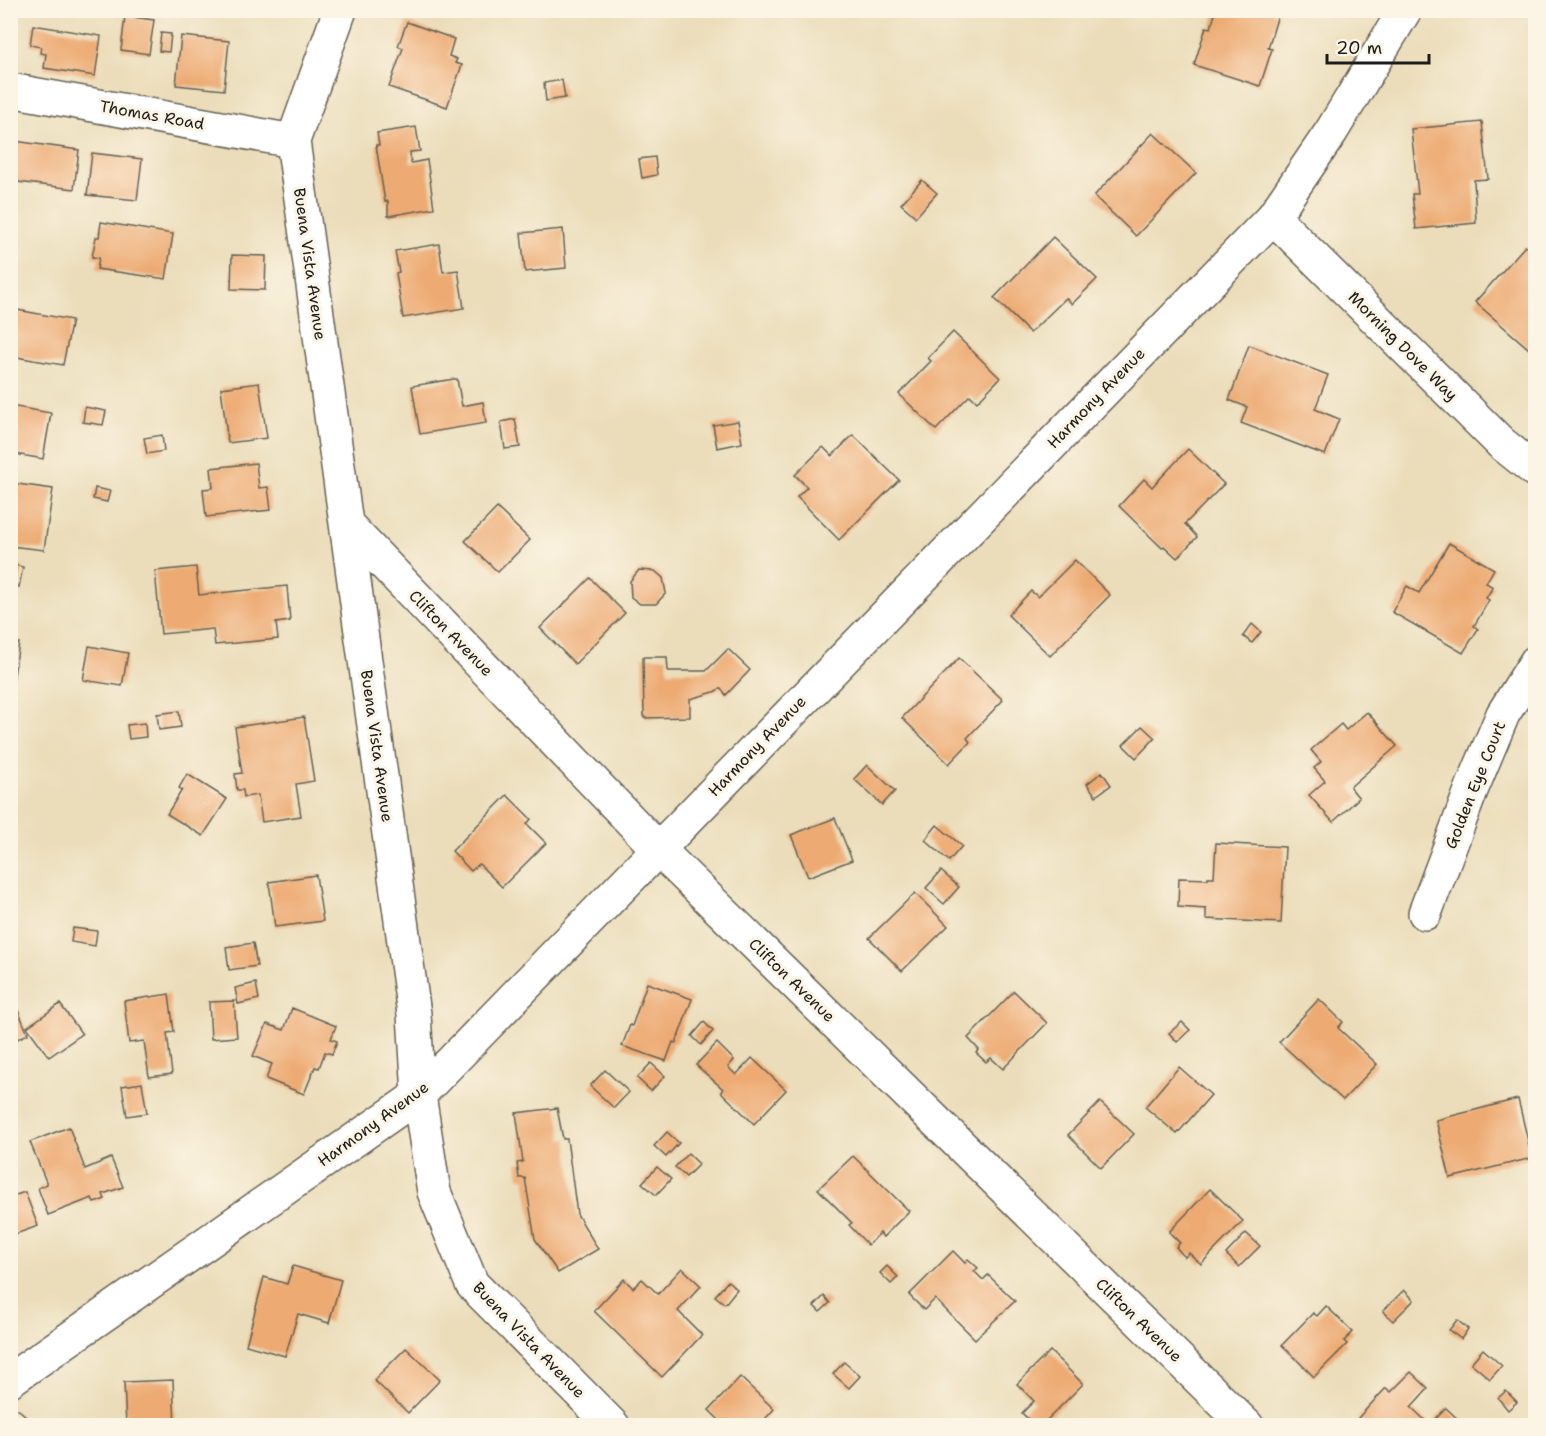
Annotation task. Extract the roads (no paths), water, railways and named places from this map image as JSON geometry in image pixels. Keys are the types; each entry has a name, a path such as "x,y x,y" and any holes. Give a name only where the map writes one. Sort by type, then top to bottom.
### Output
{"street":[{"name":"Buena Vista Avenue","path":"340,10 293,141 414,1014 419,1095 434,1192 471,1284 613,1425"},
{"name":"Harmony Avenue","path":"10,1380 419,1095 1273,217 1331,132 1405,10"},
{"name":"Thomas Road","path":"10,90 293,141"},
{"name":"Morning Dove Way","path":"1273,217 1501,444 1536,471"},
{"name":"Clifton Avenue","path":"347,525 658,849 1247,1425"},
{"name":"Golden Eye Court","path":"1425,913 1472,788 1503,714 1536,662"}]}
